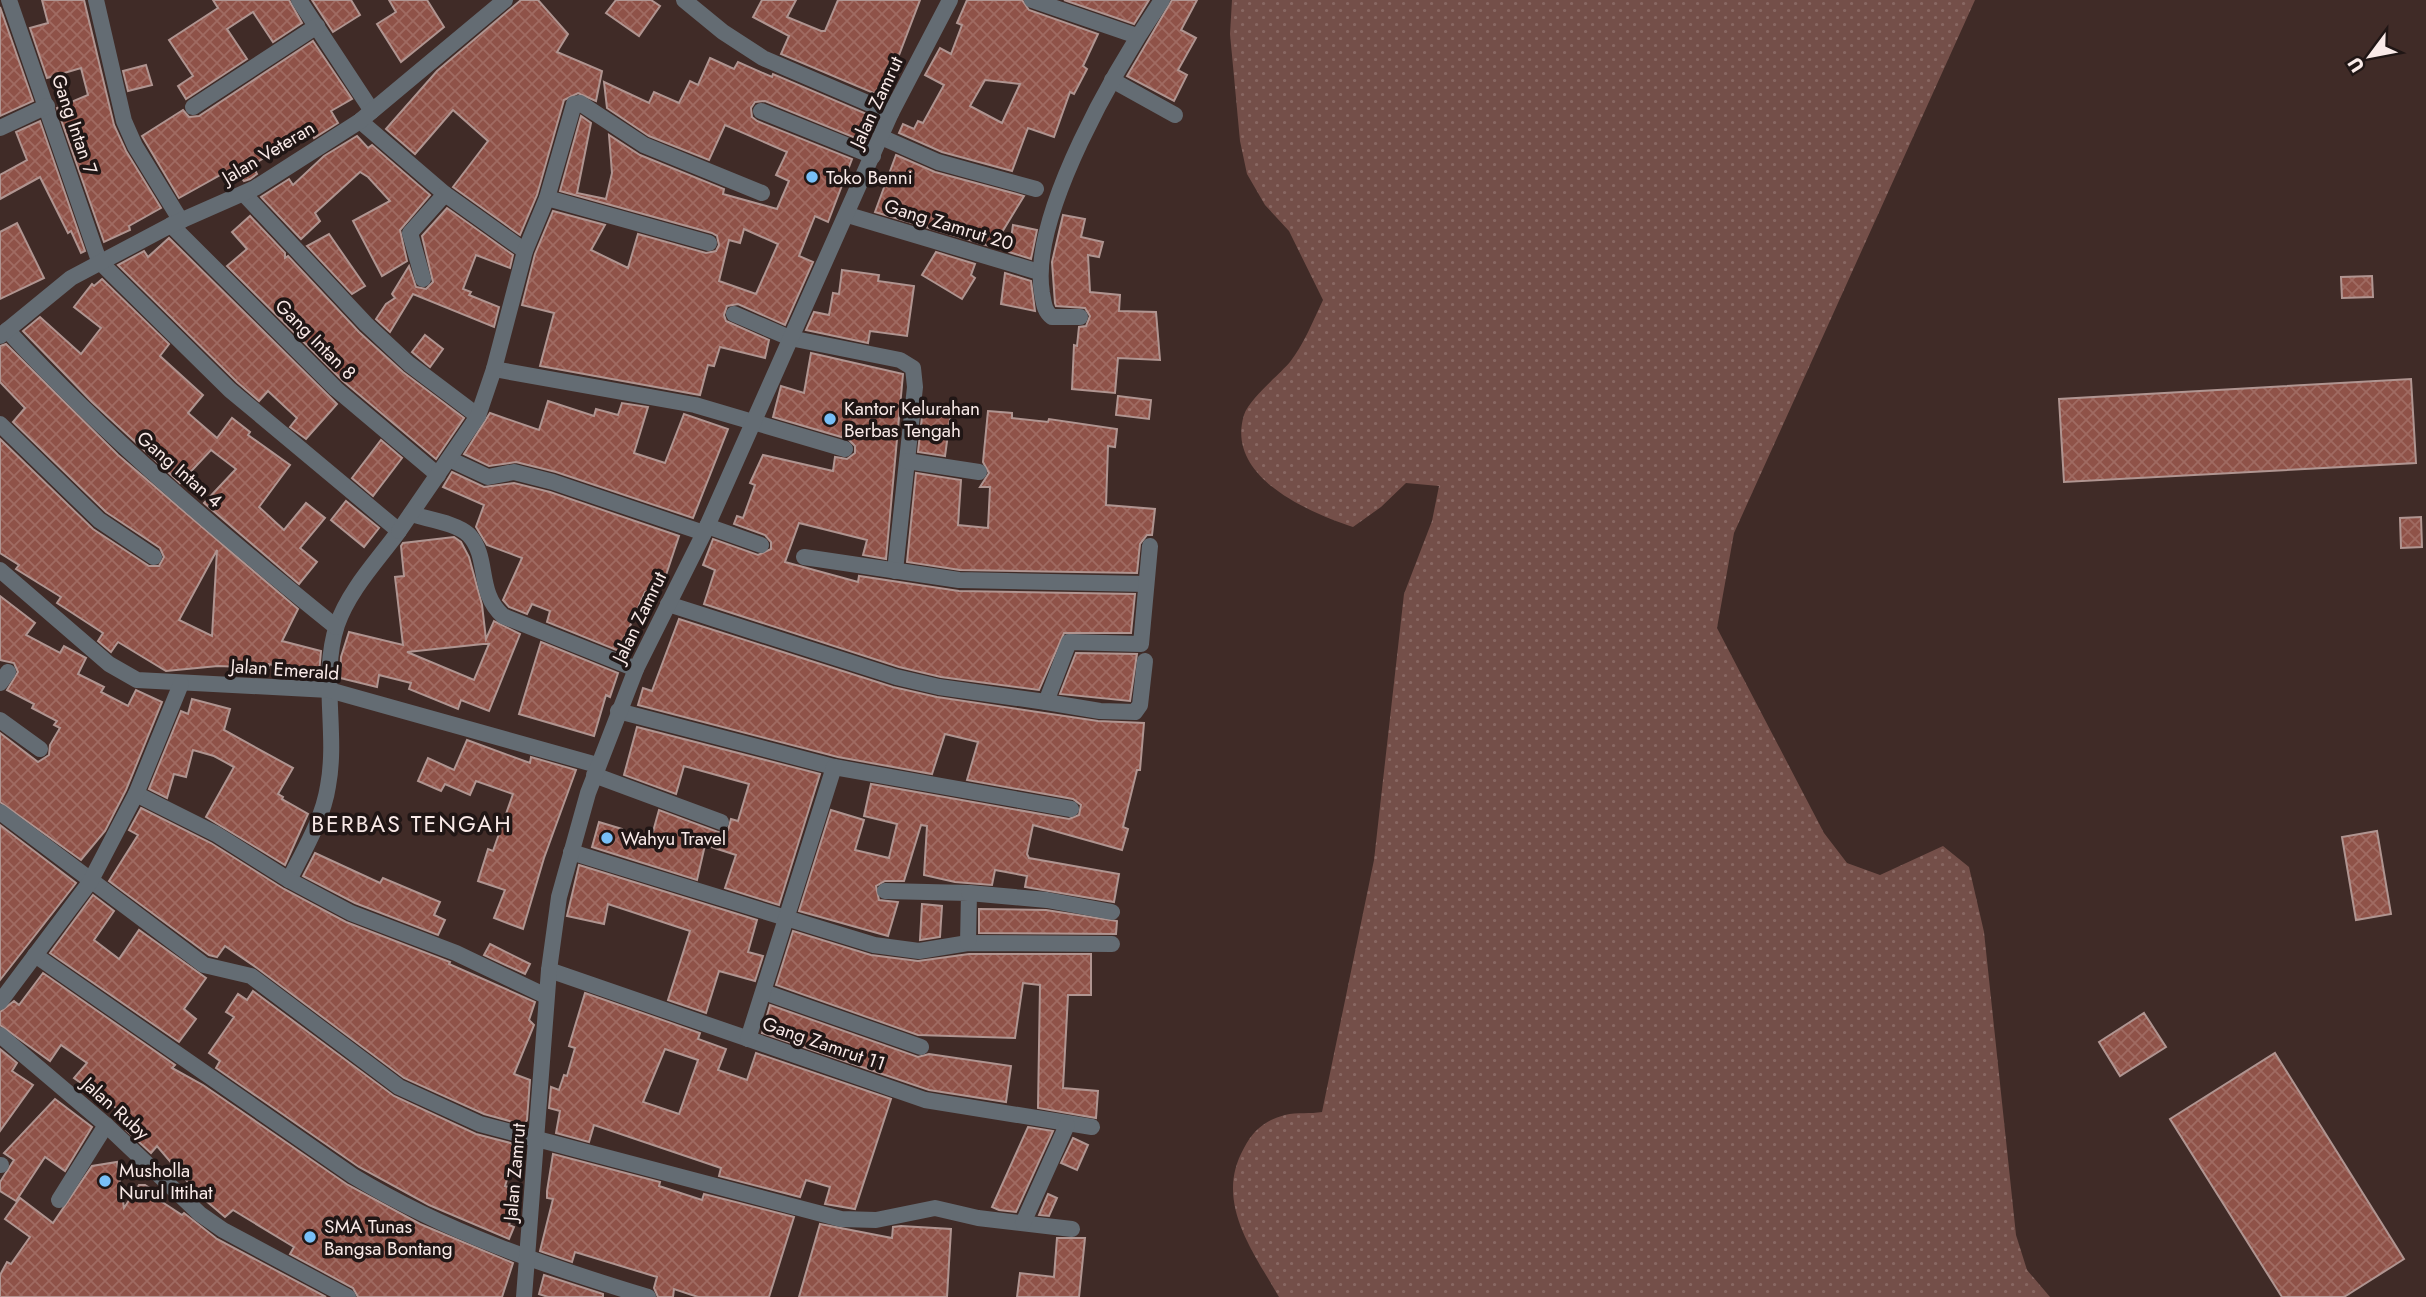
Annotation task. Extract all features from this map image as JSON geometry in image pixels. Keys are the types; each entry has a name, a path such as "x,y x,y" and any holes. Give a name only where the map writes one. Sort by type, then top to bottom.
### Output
{"street":[{"name":"Gang Intan 7","path":"9,0 99,261"},
{"name":"Gang Intan 8","path":"96,0 124,121 176,223 336,388 438,475"},
{"path":"299,0 317,26 366,116 445,194 525,251"},
{"name":"Jalan Veteran","path":"4,333 46,296 99,261 176,223 244,194 366,116 505,0"},
{"path":"684,0 723,32 763,58 891,113"},
{"name":"Jalan Zamrut","path":"524,1297 549,970 559,897 596,770 636,669 706,530 891,113 950,0"},
{"path":"1032,0 1137,36"},
{"path":"1080,317 1049,315 1039,272 1072,162 1112,80 1137,36 1162,0"},
{"path":"193,107 317,26"},
{"path":"1112,80 1175,115"},
{"path":"289,880 313,832 329,784 328,690 336,627 353,594 478,416 494,369 525,251 547,198 570,108 576,103 644,145 762,193"},
{"path":"0,128 47,106"},
{"path":"761,111 873,156"},
{"path":"881,137 938,162 1036,188"},
{"path":"244,194 366,324 409,364 478,416"},
{"path":"423,279 410,233 445,194"},
{"path":"547,198 709,243"},
{"name":"Gang Zamrut 20","path":"848,215 1039,272"},
{"path":"99,261 230,390 399,530"},
{"path":"734,314 790,338 900,360 913,368 915,387 895,571"},
{"name":"Gang Intan 4","path":"4,333 95,422 252,559 336,627"},
{"path":"494,369 672,400 845,449"},
{"path":"0,424 99,520 154,557"},
{"path":"449,459 488,477 514,472 761,545"},
{"path":"907,461 979,472"},
{"path":"411,514 468,534 478,550 488,599 503,616 636,669"},
{"path":"1046,702 1069,642 1141,645 1150,546"},
{"path":"804,557 959,580 1146,584"},
{"name":"Jalan Emerald","path":"0,570 122,674 154,684 328,690 596,770 720,822"},
{"path":"668,604 896,677 939,687 1100,711 1135,712 1139,708 1145,661"},
{"path":"0,1002 90,882 136,794 181,684"},
{"path":"618,711 834,767 1071,809"},
{"path":"0,720 40,749"},
{"path":"748,1039 834,767"},
{"path":"136,794 216,834 289,880 351,913 456,953 546,996"},
{"path":"0,812 204,965 240,972 261,982 399,1087 480,1124 841,1219 876,1220 935,1209 1072,1229"},
{"path":"571,852 788,919 897,949 919,951 968,943 1112,944"},
{"path":"885,891 969,893 1047,900 1112,912"},
{"path":"968,943 969,893"},
{"path":"35,955 353,1177 421,1215 528,1261 648,1297"},
{"name":"Gang Zamrut 11","path":"549,970 925,1100 1066,1125 1092,1127"},
{"path":"765,992 920,1047"},
{"name":"Jalan Ruby","path":"0,1035 106,1125 200,1214 223,1230 348,1297"},
{"path":"59,1200 106,1125"},
{"path":"1023,1223 1066,1125"}],"shaded area":[{"path":"1232,0 1975,0 1734,533 1717,628 1824,833 1847,863 1880,875 1943,846 1969,867 1984,932 2016,1235 2027,1270 2050,1297 1279,1297 1240,1225 1233,1187 1236,1168 1248,1142 1266,1123 1290,1114 1322,1112 1374,860 1404,594 1432,521 1439,486 1406,483 1381,507 1353,527 1314,512 1274,489 1258,474 1247,457 1241,437 1244,415 1258,395 1295,355 1323,300 1289,231 1265,205 1247,174 1240,141 1230,34"}],"building":[{"path":"42,0 84,0 114,125 126,151 161,208 129,226 130,230 104,242 57,108 88,95 81,68 47,78 30,28 48,23"},
{"path":"213,0 289,0 302,23 273,42 253,12 227,29 247,59 186,99 178,86 193,76 169,40 218,8"},
{"path":"312,0 351,0 360,15 333,32"},
{"path":"389,0 427,0 444,27 401,62 377,24 396,12"},
{"path":"521,0 538,0 568,34 557,52 602,71 596,101 578,93 564,100 537,195 520,235 453,187 488,141 453,110 415,154 386,129 437,71"},
{"path":"616,0 651,0 660,6 639,36 606,13"},
{"path":"762,0 796,0 787,17 825,31 838,0 920,0 883,97 781,54 789,36 753,17"},
{"path":"967,0 1022,0 1029,10 1098,34 1083,66 1087,69 1074,94 1070,92 1054,137 1028,128 1012,171 942,152 899,133 903,124 914,129 918,121 923,123 944,85 925,75 940,48 951,54 962,25 957,23","holes":["985,80 1020,84 1002,123 970,106"]},
{"path":"1064,0 1149,0 1134,24"},
{"path":"1172,0 1197,0 1181,30 1196,38 1178,70 1187,75 1174,101 1127,76"},
{"path":"0,7 33,101 0,116"},
{"path":"313,41 352,99 331,111 338,123 314,138 310,131 252,165 257,174 250,179 244,181 237,172 244,165 242,163 179,198 142,136 183,110 189,117 199,116"},
{"path":"710,58 734,69 738,62 869,115 858,139 765,101 755,102 751,108 752,117 757,121 852,159 828,222 815,216 799,256 813,262 785,325 738,304 727,306 724,315 726,321 769,340 765,358 720,347 714,366 708,365 700,395 540,366 554,313 522,305 535,254 553,211 605,225 591,250 628,268 638,234 706,253 716,251 719,245 717,236 712,233 560,191 581,116 591,123 577,193 606,199 612,173 609,135 640,155 724,189 723,194 777,209 789,181 776,175 787,152 725,125 709,160 649,136 607,108 604,82 649,103 654,92 679,103 690,81 698,85","holes":["744,229 778,244 756,294 719,281 729,240 740,243"]},
{"path":"146,65 152,85 128,91 123,71"},
{"path":"40,121 85,251 81,253 40,177 0,199 0,175 27,160 16,132"},
{"path":"357,136 368,148 372,145 430,195 400,230 407,261 382,276 353,221 390,201 368,177 360,172 315,213 320,221 301,239 261,197 289,179 293,185 324,156"},
{"path":"896,155 935,172 1024,196 993,247 875,212"},
{"path":"447,208 513,255 510,268 476,255 463,289 471,292 469,295 499,307 494,327 413,294 390,332 376,319 386,304 395,298 392,294 409,266 416,287 426,289 433,282 422,236"},
{"path":"1063,215 1085,219 1081,237 1103,242 1099,257 1088,255 1090,292 1120,295 1119,311 1156,312 1160,360 1118,358 1115,393 1072,389 1074,345 1077,346 1079,327 1086,326 1090,316 1085,308 1056,306 1055,303 1052,262"},
{"path":"250,216 285,253 285,258 288,256 359,332 403,372 464,418 436,459 343,381 227,266 247,249 232,232"},
{"path":"17,223 44,278 0,299 0,232"},
{"path":"1013,225 1037,230 1031,259 1009,252"},
{"path":"329,234 365,286 352,294 307,246"},
{"path":"169,238 337,404 306,439 290,427 297,418 268,391 259,401 118,265 144,251 148,257"},
{"path":"936,252 975,264 971,275 975,278 962,299 922,275"},
{"path":"842,270 879,275 878,281 914,286 907,336 870,331 868,343 806,330 814,312 829,315 833,293 839,294"},
{"path":"1005,273 1031,281 1035,311 1001,304"},
{"path":"2372,276 2373,297 2342,298 2341,277"},
{"path":"102,279 169,344 160,356 203,395 188,413 217,438 232,418 250,432 248,435 290,465 259,507 284,530 306,503 325,518 300,548 317,562 299,584 204,503 236,469 211,450 180,483 92,402 23,331 40,317 81,354 101,328 74,307 92,284 94,286"},
{"path":"425,335 443,349 430,367 412,352"},
{"path":"6,344 118,455 298,609 282,641 321,651 319,673 315,672 314,676 269,664 269,668 218,666 166,671 118,642 111,652 98,641 103,633 57,603 61,597 16,569 19,565 0,553 0,439 93,529 149,566 159,566 164,557 160,548 106,512 13,422 25,408 0,382 0,346","holes":["217,550 212,636 179,620"]},
{"path":"811,353 903,374 886,559 863,555 867,540 799,523 785,562 858,582 859,576 959,591 1135,594 1131,633 1064,633 1039,690 941,677 899,667 704,604 715,570 703,565 713,539 758,555 771,549 771,542 765,535 734,524 737,516 743,518 755,485 750,483 763,455 833,471 835,457 847,459 855,453 855,446 848,439 773,417 781,386 804,393"},
{"path":"2411,379 2416,463 2064,482 2059,399"},
{"path":"1118,396 1151,400 1149,419 1116,415"},
{"path":"548,401 594,416 596,409 618,415 622,403 648,407 634,453 665,463 684,414 728,429 693,518 556,472 516,462 489,466 464,454 490,413 539,430"},
{"path":"923,408 951,412 945,456 918,452"},
{"path":"988,411 1012,413 1012,418 1048,422 1049,419 1117,429 1115,447 1108,446 1106,505 1155,509 1152,535 1147,535 1140,544 1137,573 960,570 907,562 916,473 961,480 958,525 988,528 990,487 980,487 989,473 983,462"},
{"path":"381,440 402,458 373,496 352,478"},
{"path":"452,472 484,487 514,483 550,492 679,536 659,596 645,592 619,651 547,622 550,611 532,604 527,614 509,607 503,600 522,558 487,545 476,527 484,505 443,487"},
{"path":"346,501 379,528 364,547 331,520"},
{"path":"2421,517 2422,547 2401,548 2400,518"},
{"path":"454,537 461,542 469,557 482,605 486,639 494,621 520,634 489,711 461,700 458,709 409,689 411,683 379,675 377,687 340,678 341,657 349,632 403,645 395,577 404,576 403,543","holes":["483,644 489,644 474,680 407,652"]},
{"path":"0,596 35,623 26,635 60,653 64,646 86,658 78,674 104,687 101,692 128,706 136,690 162,702 126,790 105,831 81,860 0,802 0,733 38,762 49,755 50,745 60,728 54,725 57,721 32,708 34,704 7,690 18,672 14,663 0,660"},
{"path":"679,619 893,687 937,697 1098,721 1144,723 1140,770 1137,770 1123,827 1128,829 1122,850 1033,825 1027,854 1029,858 1119,874 1114,902 1025,887 1027,876 995,870 992,885 955,882 924,875 927,826 921,825 904,881 885,881 876,886 879,900 898,902 888,936 799,911 831,810 864,820 855,850 889,858 897,824 864,816 871,784 1069,819 1079,815 1081,805 1073,799 967,780 978,742 945,734 932,774 838,757 638,705 643,688 652,691"},
{"path":"541,642 618,673 610,697 606,695 594,736 519,714"},
{"path":"1076,653 1137,654 1130,701 1060,694"},
{"path":"192,699 230,709 224,730 293,768 278,794 308,814 285,865 206,817 234,767 214,756 193,750 186,777 174,774 167,798 149,789 181,711 188,714"},
{"path":"637,727 820,774 779,905 725,888 736,855 705,845 697,880 592,847 599,822 622,829 621,832 651,839 659,810 718,832 728,830 731,819 738,821 749,784 684,766 676,794 624,775"},
{"path":"467,740 530,763 531,757 576,770 544,858 523,929 494,918 505,890 478,881 488,849 493,851 513,794 476,781 470,795 445,784 441,791 418,781 428,758 454,770"},
{"path":"141,808 211,843 284,889 346,922 450,962 449,964 535,1002 529,1020 534,1025 514,1074 530,1080 527,1120 524,1125 484,1114 404,1078 225,946 217,957 209,955 109,881 138,835 129,830"},
{"path":"0,825 76,883 0,980"},
{"path":"2377,831 2391,914 2356,920 2342,837"},
{"path":"315,853 380,883 383,878 440,902 434,915 445,920 438,935 355,903 303,876"},
{"path":"579,865 757,920 748,952 763,956 755,981 719,971 706,1013 668,1000 690,931 608,904 604,924 567,916"},
{"path":"93,895 114,911 94,940 119,959 139,930 206,978 184,1009 196,1019 179,1042 50,953"},
{"path":"922,904 942,906 940,937 920,940"},
{"path":"979,909 1046,910 1117,921 1116,934 979,933"},
{"path":"793,931 871,955 918,961 969,954 1091,954 1091,995 1068,995 1063,1088 1098,1091 1096,1118 1038,1108 1040,985 1023,983 1015,1038 918,1035 776,985"},
{"path":"490,944 530,964 525,974 484,955"},
{"path":"43,973 175,1065 172,1068 203,1085 348,1185 420,1224 513,1263 502,1297 358,1297 353,1288 290,1254 294,1247 233,1210 225,1217 198,1194 157,1146 151,1153 126,1130 133,1120 74,1078 87,1063 61,1045 50,1061 0,1025 0,1012 14,1001 19,1005"},
{"path":"253,991 394,1096 476,1134 518,1145 505,1186 520,1191 509,1225 514,1227 509,1239 429,1205 359,1167 216,1068 220,1061 209,1053 234,1017 226,1012 238,994 247,1000"},
{"path":"585,993 700,1033 698,1039 726,1049 718,1070 747,1080 756,1053 891,1099 855,1209 825,1204 830,1187 806,1180 800,1197 719,1176 721,1168 594,1125 589,1142 556,1133 560,1111 549,1108 551,1087 559,1090 564,1075 567,1076 575,1048 569,1046","holes":["665,1049 698,1060 679,1114 643,1102"]},
{"path":"770,1005 918,1057 929,1054 1011,1066 1006,1102 929,1090 762,1033"},
{"path":"2144,1013 2166,1047 2120,1076 2099,1042"},
{"path":"0,1049 17,1063 12,1071 33,1085 0,1131"},
{"path":"2275,1053 2404,1259 2344,1297 2282,1297 2170,1119"},
{"path":"55,1099 92,1127 65,1171 45,1157 16,1201 0,1191 0,1182 14,1160 4,1153"},
{"path":"1028,1127 1053,1131 1016,1212 999,1210 992,1207"},
{"path":"1073,1138 1088,1145 1077,1170 1061,1163"},
{"path":"553,1154 660,1182 659,1186 702,1200 704,1194 794,1217 769,1297 698,1297 674,1289 673,1297 658,1297 654,1288 657,1277 575,1252 572,1262 540,1251 553,1199 547,1198 547,1191"},
{"path":"117,1162 124,1208 139,1185 145,1185 156,1192 153,1196 182,1215 184,1213 217,1239 326,1297 0,1297 0,1275 7,1262 11,1264 30,1237 5,1219 20,1198 53,1223 92,1166"},
{"path":"1048,1194 1057,1198 1049,1216 1039,1215"},
{"path":"820,1224 892,1238 893,1227 951,1229 947,1297 799,1297"},
{"path":"1057,1238 1085,1238 1079,1297 1017,1297 1020,1273 1054,1277"},
{"path":"544,1275 603,1294 603,1297 548,1297 539,1294"}],"place":[{"name":"Toko Benni","path":"812,177"},
{"name":"Kantor Kelurahan Berbas Tengah","path":"830,419"},
{"name":"Wahyu Travel","path":"607,838"},
{"name":"Musholla Nurul Ittihat","path":"105,1181"},
{"name":"SMA Tunas Bangsa Bontang","path":"310,1237"}],"district":[{"name":"BERBAS TENGAH","path":"412,824"}]}
